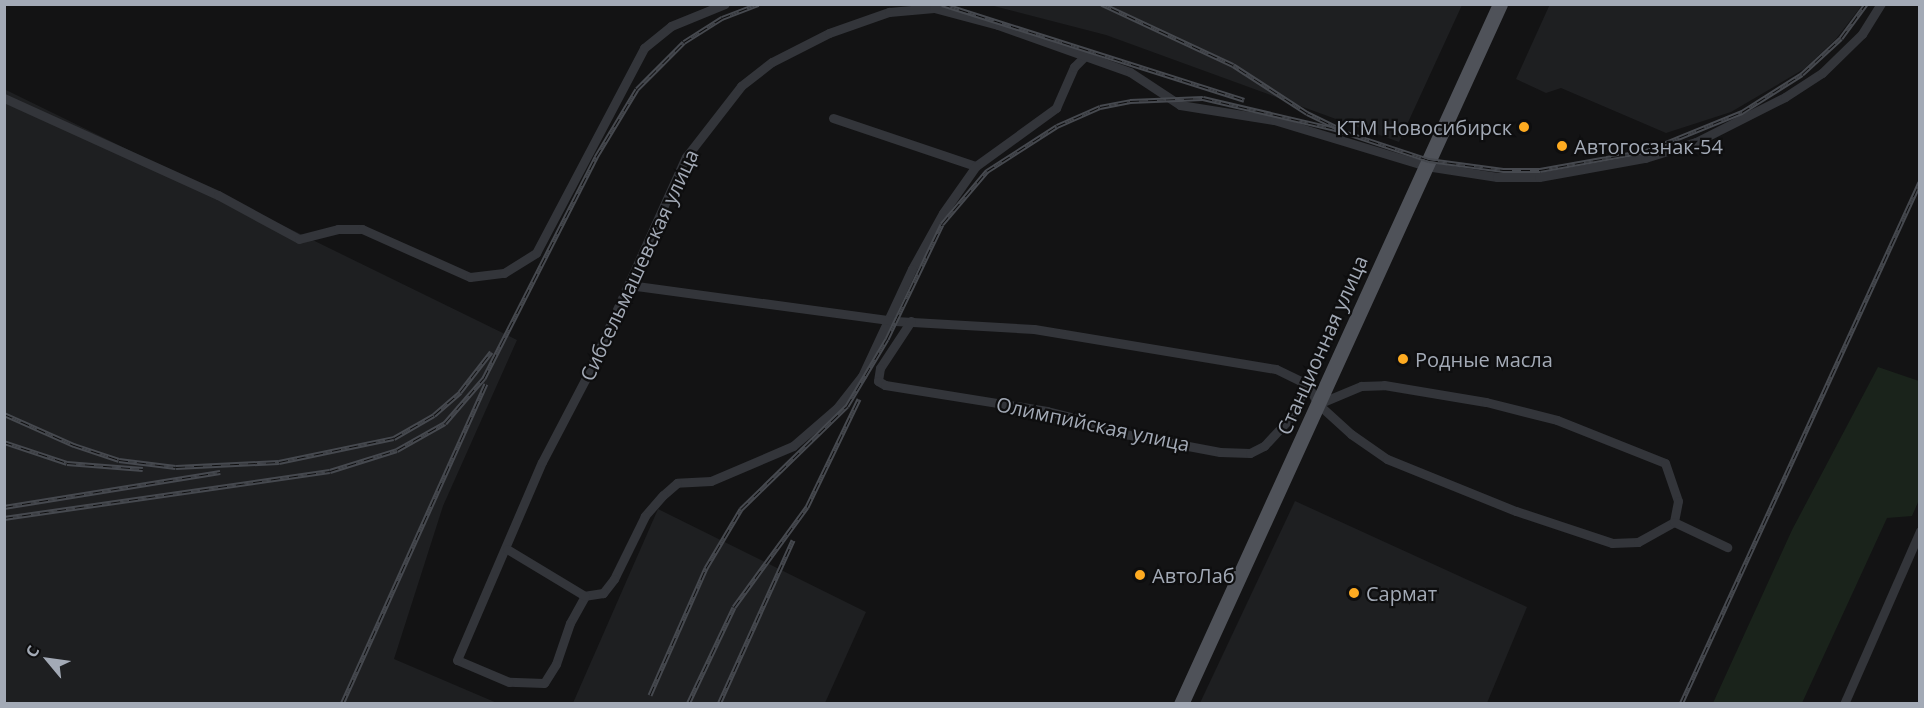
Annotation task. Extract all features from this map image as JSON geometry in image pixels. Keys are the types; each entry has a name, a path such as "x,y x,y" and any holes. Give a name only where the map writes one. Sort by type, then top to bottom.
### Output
{"main road":[{"name":"Станционная улица","path":"1181,704 1500,4"}],"street":[{"path":"4,98 218,195 300,239 338,229 362,229 470,277 504,273 536,253 644,48 671,26 725,4"},
{"path":"920,4 934,8"},
{"name":"Сибсельмашевская улица","path":"585,596 570,623 556,664 544,683 509,682 457,660 507,549 542,462 629,285 686,157 717,113 741,86 772,62 857,20 889,12 934,8 1130,72 1180,105 1274,120 1426,166 1497,177 1539,177 1645,158 1696,142 1785,97 1822,73 1862,34 1881,4"},
{"path":"507,549 585,596 603,592 645,516 677,483 711,481 793,446 837,408 862,376 943,213 976,166 1041,122 1056,108 1074,67 1085,56"},
{"path":"833,118 976,166"},
{"path":"629,285 890,321 1034,329 1234,360 1276,369 1307,384 1318,404 1351,434 1387,459 1516,511 1612,543 1638,542 1674,522"},
{"name":"Олимпийская улица","path":"911,321 880,368 878,381 885,385 1047,411 1098,429 1220,452 1250,453 1276,436 1307,384"},
{"path":"1318,404 1360,386 1384,386 1486,402 1557,420 1665,463 1678,501 1674,522"},
{"path":"1674,522 1726,547"},
{"path":"1844,704 1920,531"}],"shaded area":[{"path":"1550,4 1862,5 1836,39 1804,69 1731,112 1666,133 1561,88 1546,93 1516,79"},
{"path":"990,5 1462,5 1399,142 1106,35"},
{"path":"4,89 517,340 443,506 394,659 497,703 5,703"},
{"path":"1878,367 1919,381 1919,500 1912,516 1887,518 1802,703 1713,703 1792,530"},
{"path":"1295,501 1527,607 1487,703 1200,703"},
{"path":"658,509 866,612 825,703 573,703"}],"railway":[{"path":"4,518 330,471 397,450 445,423 484,378 596,157 637,89 684,42 722,18 758,4"},
{"path":"942,4 1244,100"},
{"path":"650,695 706,568 741,509 847,406 887,339 942,224 987,171 1057,126 1100,107 1130,101 1203,98 1344,131 1307,113 1233,65 1102,4"},
{"path":"1335,129 1429,160 1503,170 1540,170 1646,151 1742,112 1802,74 1841,38 1866,4"},
{"path":"1681,704 1920,182"},
{"path":"4,414 74,445 119,460 176,467 279,462 394,438 434,415 460,392 491,352"},
{"path":"342,704 486,384"},
{"path":"688,704 734,607 807,507 859,399"},
{"path":"4,442 67,463 143,469"},
{"path":"4,507 220,472"},
{"path":"719,704 793,540"}],"place":[{"name":"КТМ Новосибирск","path":"1524,127"},
{"name":"Автогосзнак-54","path":"1562,146"},
{"name":"Родные масла","path":"1403,359"},
{"name":"АвтоЛаб","path":"1140,575"},
{"name":"Сармат","path":"1354,593"}]}
